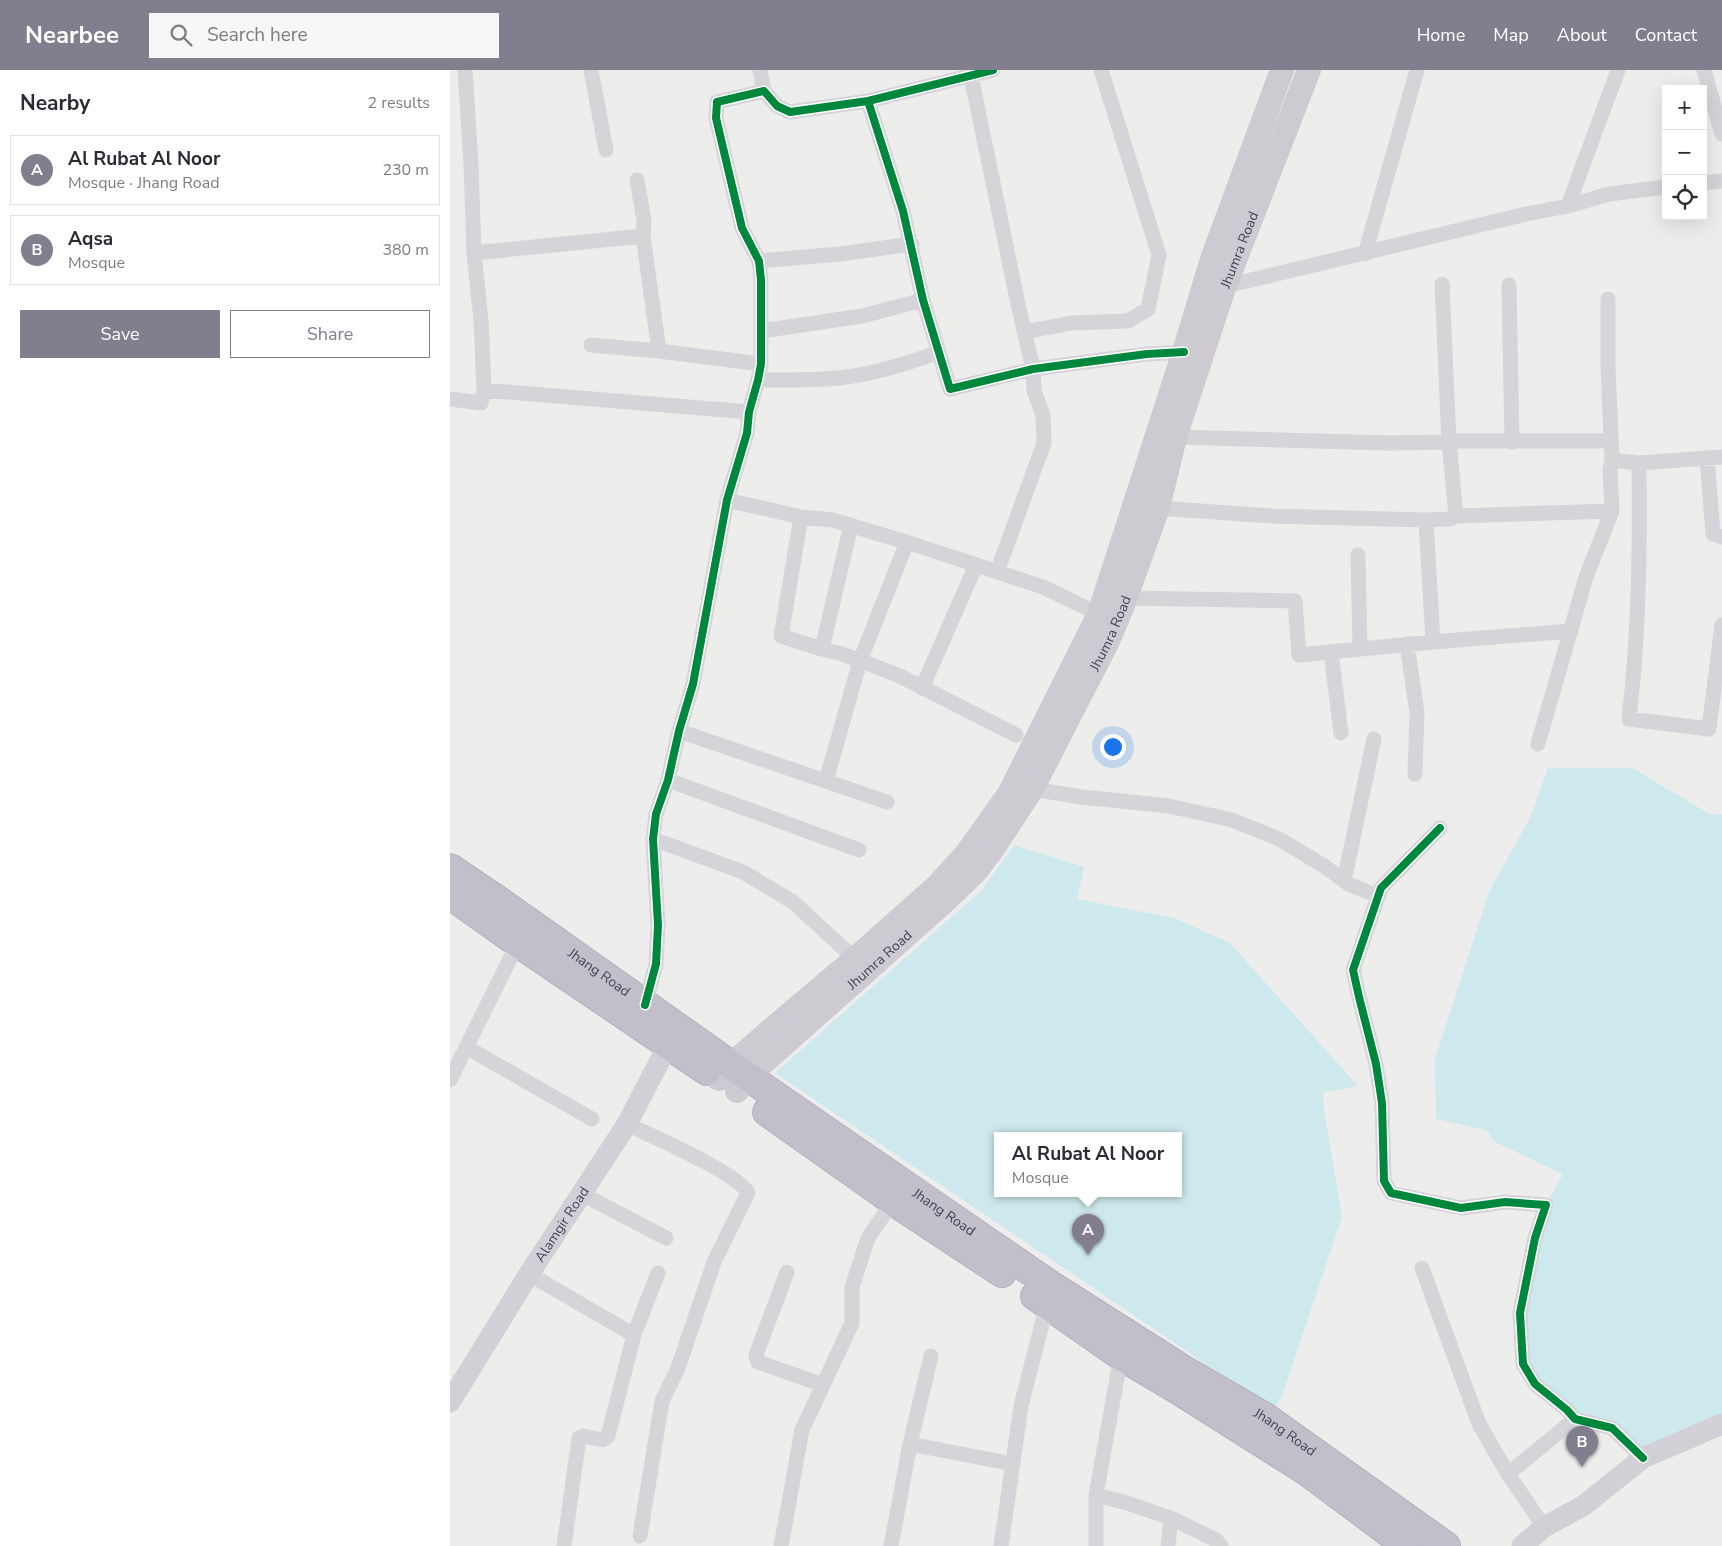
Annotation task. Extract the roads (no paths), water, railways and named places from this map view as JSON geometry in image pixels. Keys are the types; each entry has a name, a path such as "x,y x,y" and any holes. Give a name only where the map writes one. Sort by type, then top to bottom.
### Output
{"highway":[{"name":"Jhang Road","path":"450,868 500,901 645,1005 734,1078 893,1201 1121,1356 1265,1417 1446,1546"},
{"name":"Jhang Road","path":"450,895 518,944 668,1045 734,1078 1052,1286 1407,1546"}],"main road":[{"name":"Jhumra Road","path":"1216,283 1282,70"},
{"name":"Jhumra Road","path":"734,1078 765,1035 936,887 967,853 1008,794 1098,614 1184,352 1309,70"},
{"name":"Jhumra Road","path":"734,1078 861,976 976,871 1032,789 1107,643 1126,598 1158,508 1175,437 1223,291 1216,283"}],"street":[{"path":"450,401 481,403 484,390 481,320 474,253 465,70"},
{"path":"591,70 606,150"},
{"path":"760,70 764,91 777,106 790,112 868,101 993,70"},
{"path":"1024,332 1072,323 1128,321 1148,309 1159,255 1101,70"},
{"path":"1365,254 1417,70"},
{"path":"1568,206 1618,70"},
{"path":"1704,70 1722,134"},
{"path":"970,76 1024,332 1034,369 1034,391 1043,415 1044,443 997,572"},
{"path":"645,1005 656,964 658,925 653,839 656,814 668,780 679,731 693,684 727,500 747,433 748,412 761,364 761,280 758,261 742,228 716,118 717,102 764,91"},
{"path":"868,101 912,244 923,300 950,389 1034,369 1147,354 1184,352"},
{"path":"637,180 644,220 643,236 659,351"},
{"path":"1707,183 1722,181"},
{"path":"1216,283 1365,254 1526,214 1568,206 1609,194 1662,187"},
{"path":"474,253 643,236"},
{"path":"758,261 840,254 912,244"},
{"path":"1442,284 1449,442 1456,516"},
{"path":"1509,285 1512,442"},
{"path":"1538,744 1586,577 1612,511 1608,299"},
{"path":"761,331 862,316 923,300"},
{"path":"591,345 659,351 761,364"},
{"path":"758,380 803,380 846,377 906,364 939,352"},
{"path":"484,390 748,412"},
{"path":"1175,437 1390,443 1607,441 1611,438"},
{"path":"1612,460 1639,463 1714,458 1713,534 1722,537"},
{"path":"1639,463 1640,543 1635,668 1629,719 1710,729 1722,625"},
{"path":"727,500 801,517 834,520 907,542 1043,588 1098,614"},
{"path":"1158,508 1272,516 1426,520 1450,520 1456,516 1612,511"},
{"path":"801,517 781,636 842,654 898,675 1016,735"},
{"path":"1426,520 1433,642"},
{"path":"822,649 851,525"},
{"path":"826,781 860,661 907,542"},
{"path":"1358,555 1360,649"},
{"path":"922,688 976,565"},
{"path":"1126,598 1294,601 1299,655 1571,631"},
{"path":"1407,644 1417,713 1415,774"},
{"path":"1331,652 1342,733"},
{"path":"679,731 887,802"},
{"path":"1344,881 1374,739"},
{"path":"668,780 859,850"},
{"path":"1032,789 1082,797 1169,806 1232,820 1279,839 1350,885 1378,896"},
{"path":"1440,828 1381,888 1353,970 1376,1064 1382,1103 1384,1181 1391,1193 1461,1208 1505,1202 1546,1205 1535,1238 1520,1313 1523,1364 1535,1384 1575,1419 1612,1428 1643,1458"},
{"path":"653,839 743,872 792,902 855,959"},
{"path":"450,1080 518,944"},
{"name":"Alamgir Road","path":"450,1402 529,1274 627,1124 668,1045"},
{"path":"466,1047 592,1119"},
{"path":"627,1124 714,1166 739,1183 748,1193 714,1262 678,1368 662,1401 640,1536"},
{"path":"582,1194 666,1238"},
{"path":"780,1546 802,1430 852,1323 852,1287 868,1238 893,1201"},
{"path":"1422,1268 1479,1424 1508,1474 1544,1528"},
{"path":"786,1272 756,1354 756,1359 758,1362 822,1384"},
{"path":"564,1546 579,1438 583,1436 602,1440 608,1436 634,1335 658,1273"},
{"path":"529,1274 634,1335"},
{"path":"1001,1546 1021,1406 1047,1304"},
{"path":"891,1546 910,1444 931,1356"},
{"path":"1096,1546 1096,1494 1121,1356"},
{"path":"1508,1474 1575,1419"},
{"path":"1522,1546 1544,1528 1583,1506 1643,1458 1722,1424"},
{"path":"910,1444 1013,1464"},
{"path":"1096,1494 1171,1518 1216,1540 1221,1546"},
{"path":"1168,1546 1171,1518"}],"place":[{"name":"Al Rubat Al Noor","path":"1088,1255"},
{"name":"Aqsa","path":"1582,1467"}]}
